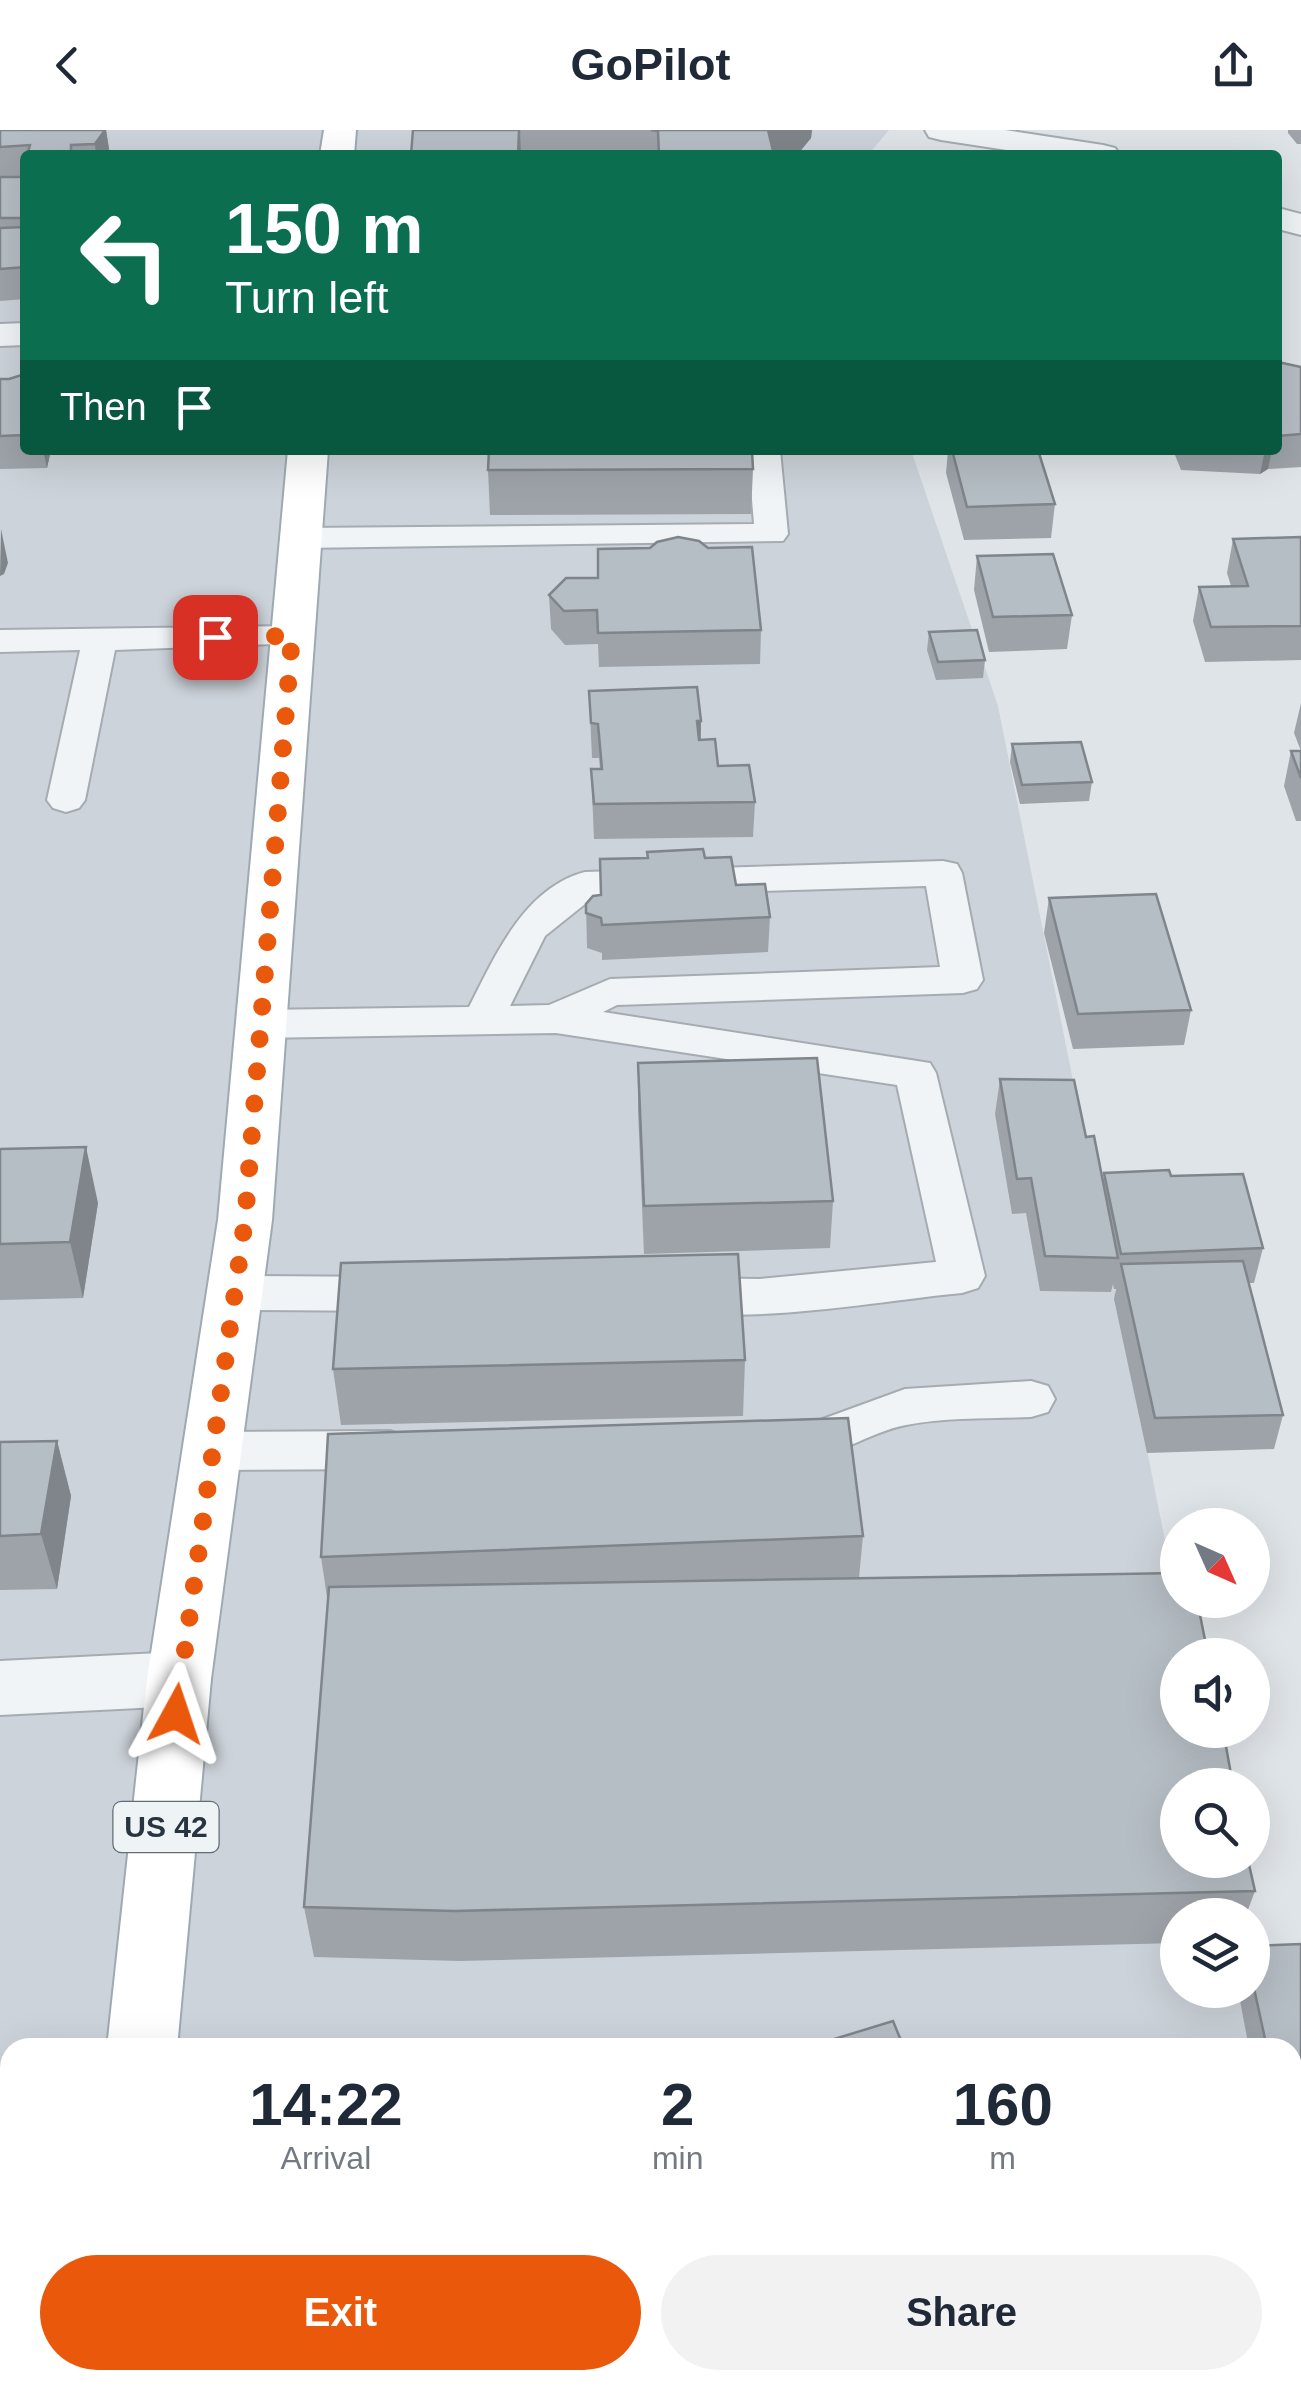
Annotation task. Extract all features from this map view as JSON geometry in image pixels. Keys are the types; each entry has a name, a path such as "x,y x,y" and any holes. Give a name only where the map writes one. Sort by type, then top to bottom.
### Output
{"main road":[{"name":"US 42","path":"143,2038 178,1679 245,1220 308,455"}],"street":[{"path":"941,130 1070,150"},
{"path":"0,1688 178,1679"}],"lane":[{"path":"302,538 771,534 764,455"},
{"path":"0,641 292,636"},
{"path":"66,800 100,639"},
{"path":"483,1019 529,928 585,884 943,873 963,980 610,992 556,1018"},
{"path":"260,1024 556,1018 914,1073 962,1276 760,1296 642,1295"},
{"path":"234,1292 446,1294"},
{"path":"736,1443 812,1442 842,1434 893,1409 1031,1399"},
{"path":"212,1451 439,1449"}],"shaded area":[{"path":"0,130 889,130 872,150 20,150 20,455 913,455 998,706 1160,1515 1160,1618 1181,1618 1185,1638 1160,1638 1160,1748 1178,1748 1178,1768 1160,1768 1160,1878 1178,1878 1178,1898 1160,1898 1160,2008 1257,2008 1265,2038 0,2038"}],"building":[{"path":"0,130 105,130 95,144 71,145 71,150 29,150 30,145 0,147"},
{"path":"413,130 519,130 518,150 411,150"},
{"path":"651,130 768,130 773,150 659,150 658,131"},
{"path":"0,177 20,177 20,218 0,218"},
{"path":"20,227 20,267 0,269 0,228"},
{"path":"1282,363 1301,367 1301,434 1282,436"},
{"path":"20,376 20,435 0,436 0,379"},
{"path":"489,455 752,455 753,469 488,470"},
{"path":"953,455 1040,455 1055,504 967,507"},
{"path":"678,537 699,541 708,548 752,547 761,630 598,633 597,610 564,611 549,595 566,578 598,578 598,549 650,548 657,542"},
{"path":"1301,537 1301,626 1211,627 1199,587 1248,586 1233,539"},
{"path":"1053,554 1072,615 993,617 977,556"},
{"path":"977,630 985,660 938,662 929,632"},
{"path":"697,687 699,740 715,739 718,766 749,765 755,802 594,804 591,769 602,769 598,724 591,723 589,691"},
{"path":"1081,742 1092,782 1022,785 1012,744"},
{"path":"1291,751 1301,751 1301,778"},
{"path":"703,849 705,858 731,857 736,885 765,884 770,917 602,925 601,918 586,913 586,904 593,896 601,895 600,859 648,858 647,852"},
{"path":"1156,894 1191,1010 1078,1014 1049,898"},
{"path":"817,1058 833,1201 644,1206 638,1063"},
{"path":"1000,1079 1074,1080 1086,1137 1094,1136 1118,1258 1045,1256 1031,1178 1017,1179"},
{"path":"86,1147 70,1242 0,1244 0,1149"},
{"path":"1169,1170 1171,1176 1243,1174 1263,1248 1121,1254 1104,1173"},
{"path":"738,1254 745,1360 333,1369 341,1263"},
{"path":"1243,1261 1283,1415 1155,1418 1121,1264"},
{"path":"848,1418 863,1536 321,1557 328,1434"},
{"path":"57,1441 41,1534 0,1536 0,1442"},
{"path":"1160,1573 1160,1618 1201,1618 1205,1638 1160,1638 1160,1748 1226,1748 1230,1768 1160,1768 1160,1878 1252,1878 1255,1891 455,1911 304,1907 329,1587"},
{"path":"1301,1944 1301,2038 1265,2038 1258,2008 1270,2008 1270,1945"},
{"path":"893,2021 900,2038 838,2038"}],"route":[{"path":"176,1714 245,1220 292,636 215,637"}]}
